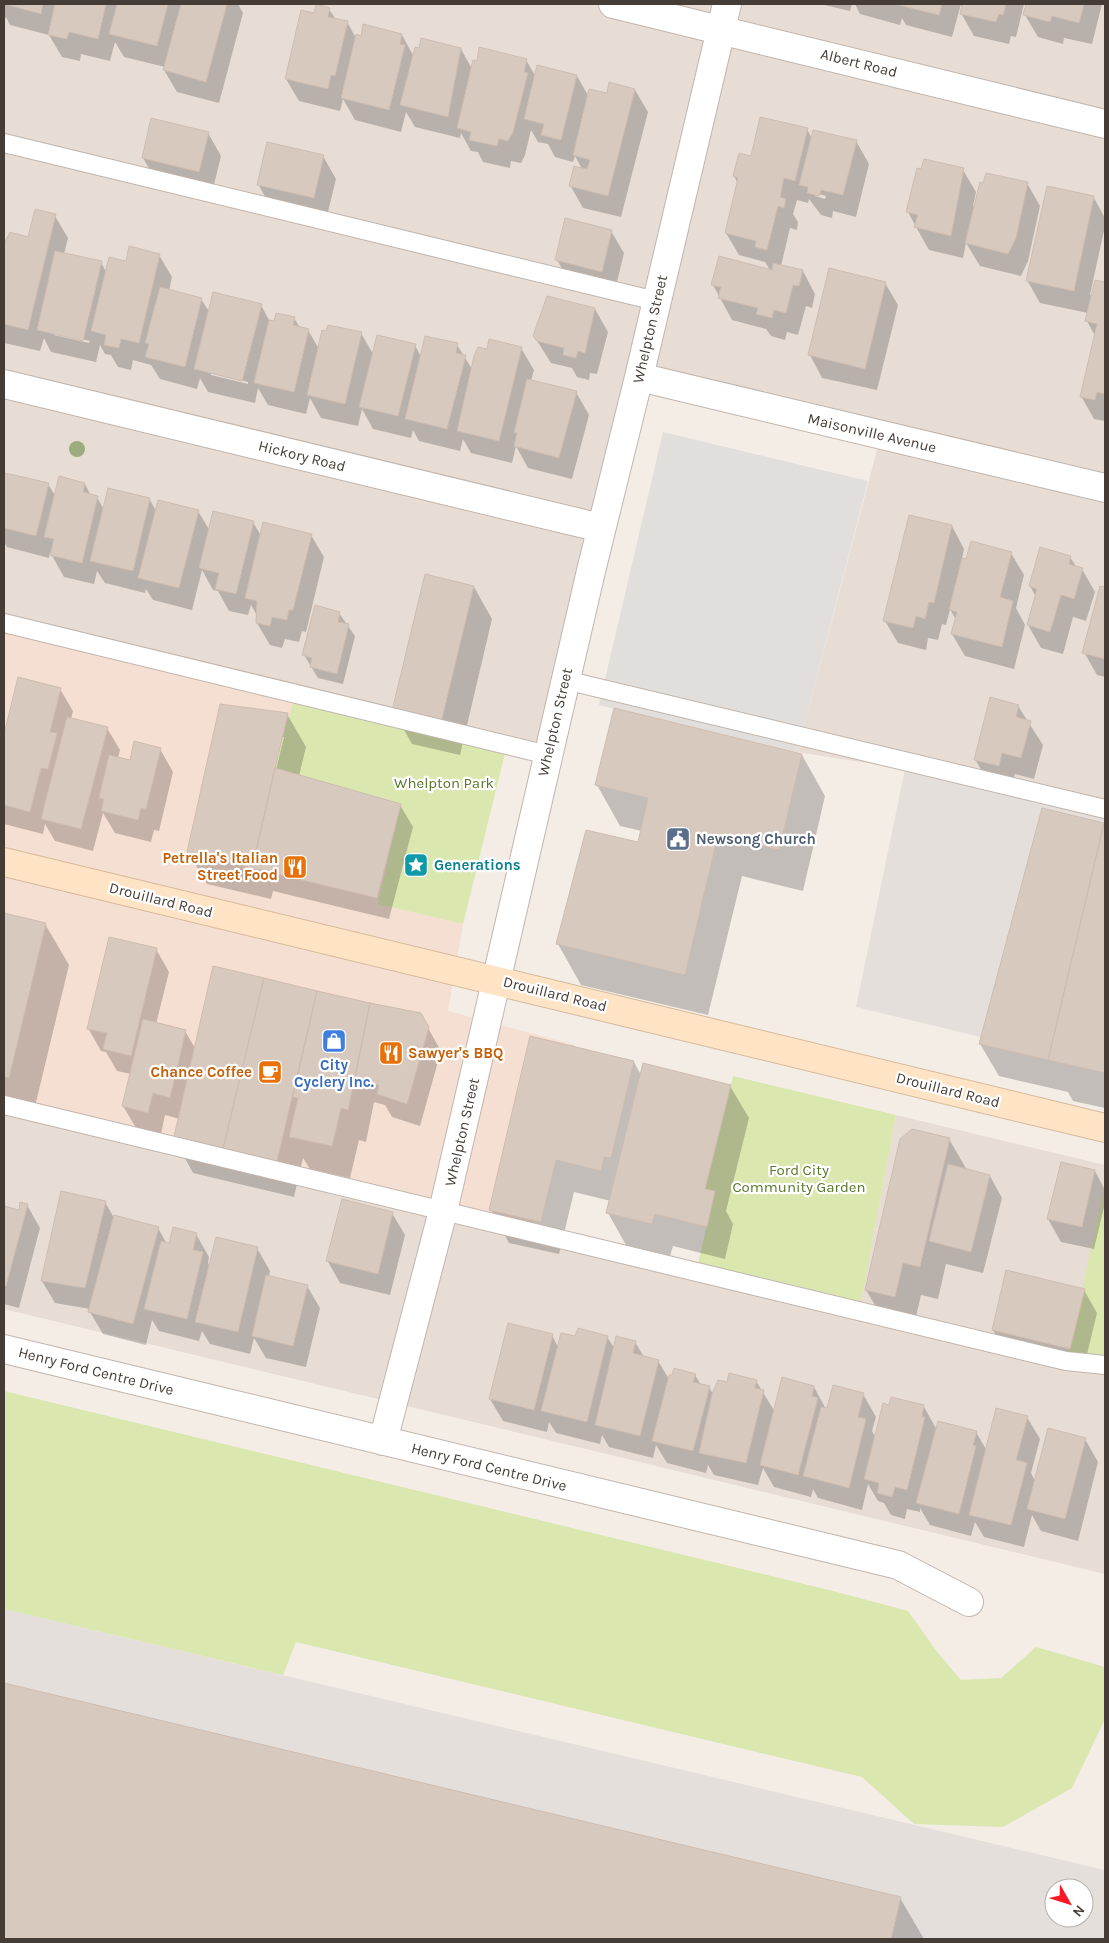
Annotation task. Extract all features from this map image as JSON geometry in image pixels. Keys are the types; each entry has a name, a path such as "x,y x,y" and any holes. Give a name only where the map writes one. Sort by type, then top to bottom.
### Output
{"street":[{"name":"Albert Road","path":"612,4 724,17 1105,124"},
{"name":"Whelpton Street","path":"384,1441 443,1211 565,680 639,378 724,17"},
{"name":"Maisonville Avenue","path":"639,378 1105,488"},
{"name":"Hickory Road","path":"4,384 601,528"},
{"name":"Drouillard Road","path":"4,862 1105,1128"},
{"name":"Henry Ford Centre Drive","path":"4,1349 898,1565 969,1602"}],"lane":[{"path":"4,143 656,300"},
{"path":"4,623 548,755"},
{"path":"565,680 1105,809"},
{"path":"4,1106 1066,1361 1105,1366"}],"shaded area":[{"path":"4,4 1105,4 1105,818 905,769 797,752 881,435 639,378 548,755 4,623"},
{"path":"663,432 868,481 797,752 599,705"},
{"path":"4,620 296,694 399,811 379,904 463,924 448,1011 575,1045 532,1232 4,1110"},
{"path":"905,769 1105,818 1105,1067 856,1007"},
{"path":"4,1106 859,1311 896,1115 1105,1165 1105,1574 4,1309"},
{"path":"4,1609 1105,1870 1105,1939 4,1939"}],"green space":[{"name":"Whelpton Park","path":"296,694 507,745 463,924 378,904 399,811 269,781"},
{"name":"Ford City Community Garden","path":"733,1076 896,1115 859,1312 696,1272 715,1191 705,1189"},
{"path":"1105,1187 1105,1371 1066,1361"},
{"path":"4,1391 833,1591 908,1611 938,1653 961,1680 1001,1678 1036,1647 1105,1667 1105,1719 1072,1788 1003,1827 914,1824 862,1777 296,1642 283,1675 4,1609"}],"building":[{"path":"4,4 43,4 41,14"},
{"path":"55,4 106,4 98,39 69,32 67,39 48,35"},
{"path":"117,4 168,4 157,46 109,34"},
{"path":"181,4 227,4 206,82 163,70"},
{"path":"316,4 330,8 328,17 348,21 335,76 331,75 328,89 285,79 301,10 314,13"},
{"path":"894,4 942,4 939,15"},
{"path":"957,4 1006,4 1003,15 999,14 996,22 960,14 962,5"},
{"path":"1026,4 1084,4 1079,23 1052,16 1050,22 1023,15"},
{"path":"363,24 402,34 400,44 405,45 389,110 341,98 356,34 361,36"},
{"path":"421,38 461,48 448,117 400,105 415,47 419,48"},
{"path":"479,47 527,59 524,72 528,73 513,132 508,141 499,139 497,146 469,140 471,132 457,128 473,60 477,61"},
{"path":"537,65 577,75 561,140 541,135 544,124 524,119"},
{"path":"609,82 635,89 608,196 569,186 574,166 587,169 590,160 573,155 589,89 607,93"},
{"path":"760,117 808,128 795,181 784,178 780,197 786,199 784,208 778,206 767,250 755,247 756,241 725,233 738,178 733,176 739,153 751,156"},
{"path":"151,118 209,132 199,172 142,158"},
{"path":"813,130 857,140 843,195 821,190 819,196 807,193 808,187 799,185"},
{"path":"267,142 324,155 314,198 257,185"},
{"path":"924,159 964,168 951,236 914,227 918,215 906,212 917,168 921,169"},
{"path":"986,173 1028,182 1016,238 1008,254 965,243 980,182 983,183"},
{"path":"1047,186 1094,196 1074,291 1026,281"},
{"path":"35,209 56,214 28,330 4,324 4,244 10,232 28,237"},
{"path":"565,218 612,230 602,272 555,260"},
{"path":"129,246 160,254 139,343 121,339 119,348 104,345 106,335 91,331 109,257 126,261"},
{"path":"55,251 102,261 83,341 37,330"},
{"path":"719,256 772,270 773,263 803,270 799,286 793,285 786,313 774,310 772,318 756,314 758,308 718,298 721,287 711,285"},
{"path":"829,268 886,282 865,369 808,355"},
{"path":"1095,280 1105,282 1105,394 1097,392 1095,400 1080,397 1097,324 1085,321"},
{"path":"160,287 202,298 185,367 145,357 149,344 145,343"},
{"path":"213,292 262,304 242,381 194,369"},
{"path":"547,296 595,308 585,353 578,351 576,358 563,355 564,348 537,341 533,336"},
{"path":"276,313 295,317 293,325 309,329 294,392 254,383 269,320 274,321"},
{"path":"328,325 362,332 345,404 307,395 322,330 326,331"},
{"path":"377,335 416,344 398,416 359,407"},
{"path":"425,336 458,343 456,353 466,355 447,429 405,419"},
{"path":"489,339 522,347 499,441 457,431 474,356 478,347 487,349"},
{"path":"527,379 577,391 559,458 514,446 517,433 514,433"},
{"path":"5,473 49,483 36,536 4,528"},
{"path":"59,476 85,483 83,492 98,496 82,563 50,555 54,539 44,537"},
{"path":"108,488 150,498 133,571 90,561"},
{"path":"158,500 199,510 179,588 138,578"},
{"path":"213,511 254,521 236,594 215,589 219,573 199,568"},
{"path":"909,515 952,525 934,603 929,602 925,619 916,616 913,628 883,621"},
{"path":"263,522 312,534 293,610 289,610 287,620 272,617 270,626 256,623 257,601 245,598"},
{"path":"971,541 1012,552 1000,597 1013,601 1002,647 951,634 957,612 949,610 962,558 966,559"},
{"path":"1040,547 1071,556 1069,564 1083,568 1074,599 1061,595 1050,632 1027,625 1037,589 1029,586"},
{"path":"425,574 474,586 441,723 392,711"},
{"path":"1100,586 1105,587 1105,659 1082,653"},
{"path":"315,605 340,612 338,622 349,624 337,674 310,667 312,658 302,655"},
{"path":"18,677 61,688 50,732 57,733 48,769 41,768 30,812 4,805 4,734"},
{"path":"990,697 1019,705 1016,717 1031,721 1021,758 1002,753 999,766 974,760"},
{"path":"220,704 288,713 252,868 187,852"},
{"name":"Newsong Church","path":"614,708 802,754 779,850 718,835 685,975 556,944 586,830 638,842 648,798 595,785"},
{"path":"67,717 108,727 81,829 41,819"},
{"path":"134,741 161,748 146,809 141,808 138,820 101,811 104,799 99,798 109,755 130,760"},
{"path":"275,768 401,804 377,898 252,868"},
{"path":"1042,808 1104,823 1048,1060 979,1044"},
{"path":"1105,824 1105,1073 1048,1060"},
{"path":"4,913 46,923 9,1078 4,1077"},
{"path":"109,937 157,948 131,1056 103,1049 107,1033 87,1029"},
{"path":"213,966 264,978 222,1153 173,1141"},
{"name":"Chance Coffee","path":"264,978 317,991 276,1165 222,1153"},
{"name":"City Cyclery Inc.","path":"317,991 370,1003 348,1110 341,1108 332,1146 289,1137 298,1098 293,1097"},
{"name":"Sawyer's BBQ","path":"370,1003 421,1013 429,1027 407,1104 377,1094 379,1085 355,1079"},
{"path":"143,1019 186,1030 170,1098 153,1093 148,1113 122,1106"},
{"path":"530,1036 634,1061 611,1158 604,1157 601,1171 556,1160 541,1222 489,1210"},
{"path":"643,1063 731,1085 705,1189 715,1191 707,1227 655,1214 652,1224 606,1213"},
{"path":"912,1129 950,1138 920,1267 903,1263 895,1297 865,1290 900,1139"},
{"path":"1061,1162 1095,1170 1082,1227 1047,1219"},
{"path":"948,1164 990,1175 971,1252 929,1241"},
{"path":"61,1191 106,1201 85,1288 41,1281"},
{"path":"342,1199 393,1212 378,1274 326,1261"},
{"path":"20,1202 28,1204 6,1286 4,1285 4,1206 19,1210"},
{"path":"114,1215 159,1227 133,1324 88,1312"},
{"path":"173,1227 197,1233 193,1250 203,1252 187,1319 144,1309 161,1241 169,1243"},
{"path":"216,1237 258,1247 238,1332 195,1322"},
{"path":"1006,1270 1085,1289 1070,1349 992,1330"},
{"path":"266,1275 308,1285 293,1346 252,1336"},
{"path":"508,1323 553,1334 534,1410 489,1399"},
{"path":"578,1328 608,1336 587,1422 541,1411 561,1333 575,1336"},
{"path":"616,1336 636,1341 633,1353 659,1360 640,1436 595,1425"},
{"path":"674,1368 696,1374 693,1382 710,1386 693,1451 652,1441 669,1375 672,1375"},
{"path":"729,1373 757,1380 755,1388 764,1390 746,1463 699,1453 712,1394 718,1380 727,1382"},
{"path":"782,1377 814,1386 812,1396 818,1398 798,1475 760,1465"},
{"path":"833,1385 864,1393 858,1417 866,1419 849,1488 803,1476 821,1407 827,1408"},
{"path":"891,1397 924,1405 922,1417 925,1417 907,1490 895,1487 892,1497 877,1493 879,1483 864,1479 883,1403 889,1405"},
{"path":"996,1408 1028,1416 1016,1460 1027,1463 1011,1525 969,1515"},
{"path":"938,1421 977,1431 973,1445 976,1446 959,1514 916,1503"},
{"path":"1048,1428 1086,1438 1065,1519 1027,1509"},
{"path":"4,1683 901,1897 891,1939 4,1939"}],"place":[{"name":"Newsong Church","path":"678,839"},
{"name":"Generations","path":"416,865"},
{"name":"Petrella's Italian Street Food","path":"295,867"},
{"name":"City Cyclery Inc.","path":"334,1041"},
{"name":"Sawyer's BBQ","path":"391,1053"},
{"name":"Chance Coffee","path":"270,1072"}]}
